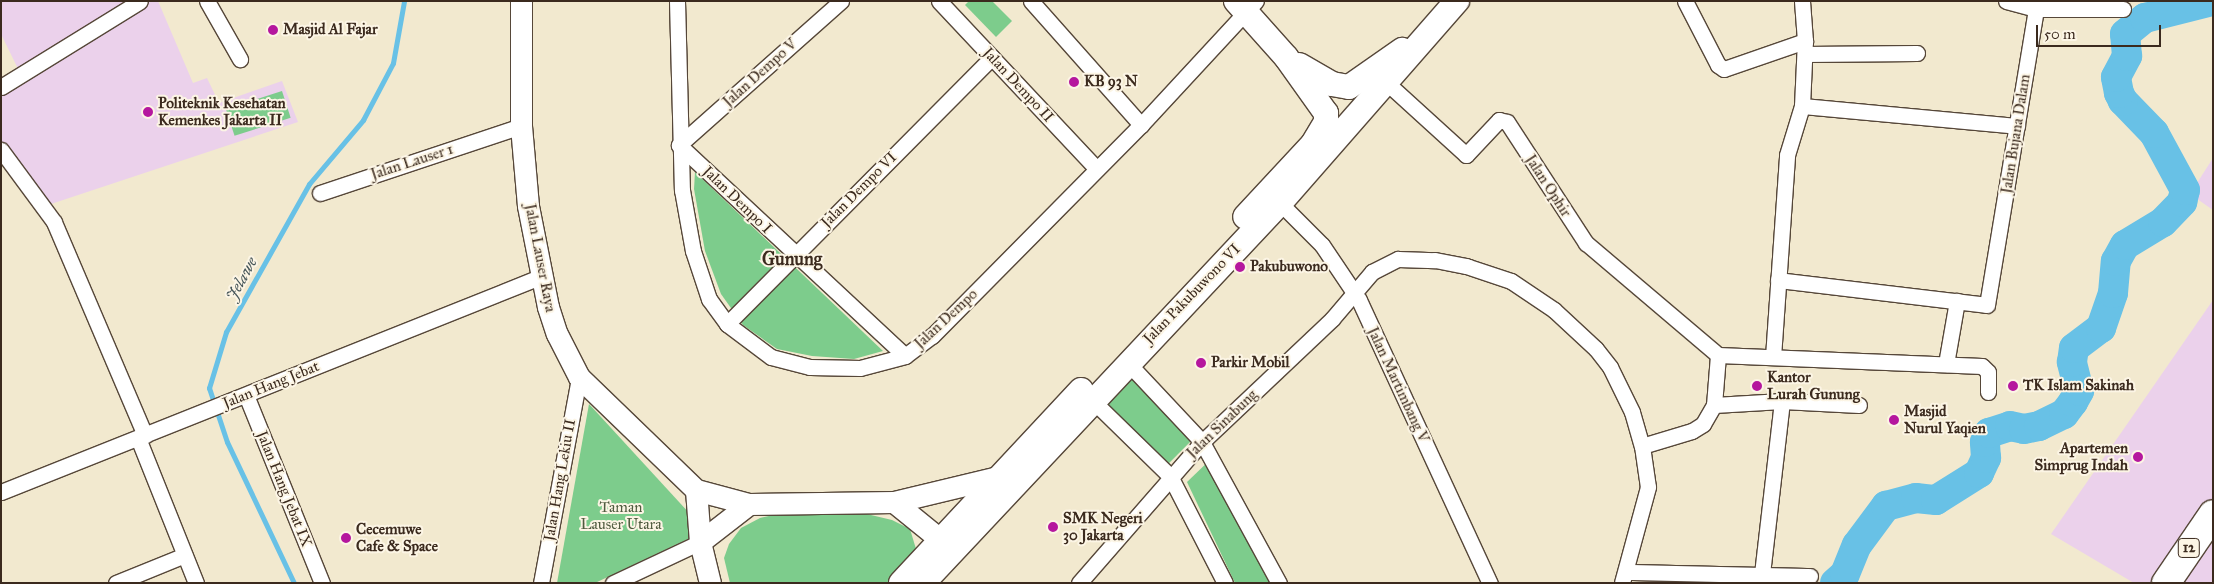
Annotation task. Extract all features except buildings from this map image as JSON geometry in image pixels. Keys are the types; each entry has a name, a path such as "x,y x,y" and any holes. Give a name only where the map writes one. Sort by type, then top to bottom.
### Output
{"highway":[{"name":"12","path":"2166,583 2213,514"}],"main road":[{"name":"Jalan Pakubuwono VI","path":"901,583 947,544 1055,444 1127,362 1280,203 1387,83 1423,37 1457,1"},
{"path":"1246,5 1286,57 1318,78 1341,88 1349,87 1423,37"},
{"name":"Jalan Pakubuwono VI","path":"923,583 947,544 998,477 1190,276 1320,134 1326,122 1326,113 1286,57"}],"street":[{"path":"1,87 140,1"},
{"path":"207,1 240,59"},
{"name":"Jalan Lauser Raya","path":"521,1 512,128 540,277 557,334 578,377 696,490"},
{"name":"Jalan Dempo","path":"677,1 679,146 682,190 693,251 708,299 727,324 771,357 810,367 860,368 905,356 932,336 1096,168 1141,125 1246,5"},
{"name":"Jalan Dempo V","path":"679,146 841,1"},
{"name":"Jalan Dempo II","path":"939,1 1096,168"},
{"path":"1031,1 1141,125"},
{"path":"1685,1 1720,67 1724,69 1805,48 1917,53"},
{"path":"1773,358 1787,155 1802,106 1805,48 1802,1"},
{"path":"2006,1 2036,9 2075,5 2123,9"},
{"name":"Jalan Bujana Dalam","path":"1957,301 1987,305 2036,9"},
{"name":"Jalan Dempo VI","path":"727,324 992,58"},
{"name":"Jalan Ophir","path":"1387,83 1466,155 1499,120 1507,122 1586,242 1718,355"},
{"path":"1802,106 2017,126"},
{"name":"Jalan Lauser 1","path":"320,192 512,128"},
{"name":"Jalan Dempo I","path":"679,146 794,255 905,356"},
{"path":"1,150 54,222 142,436 196,583"},
{"name":"Jalan Martimbang V","path":"1280,203 1322,244 1354,292 1490,583"},
{"name":"Jalan Sinabung","path":"1079,583 1170,476 1202,442 1332,319 1372,272 1398,259 1435,260 1466,266 1511,281 1554,310 1596,349 1610,367 1632,412 1642,446"},
{"name":"Jalan Hang Jebat","path":"1,492 540,277"},
{"path":"1778,280 1957,301 1946,364"},
{"path":"1810,576 1762,574 1625,577 1648,487 1642,446 1692,431 1703,424 1714,405 1718,355 1982,366 1988,372 1988,392"},
{"path":"1127,362 1202,442 1279,583"},
{"name":"Jalan Hang Lekiu II","path":"541,583 578,377"},
{"name":"Jalan Hang Jebat IX","path":"246,395 322,583"},
{"path":"1092,400 1170,476 1225,583"},
{"path":"1714,405 1782,401 1859,406"},
{"path":"1762,574 1782,401"},
{"path":"710,583 700,542 696,490 749,504 894,502 998,477"},
{"path":"894,502 947,544"},
{"path":"613,583 700,542 749,504"},
{"path":"116,583 185,555"}],"shaded area":[{"name":"Politeknik Kesehatan Kemenkes Jakarta II","path":"1,1 158,1 193,83 207,78 219,103 282,81 298,122 48,205 1,144 1,93 24,81 1,34"},
{"path":"2213,158 2213,210 2190,194"},
{"path":"2213,300 2213,583 2134,583 2051,534"}],"green space":[{"path":"969,1 992,1 1012,21 996,37 965,5"},
{"path":"282,91 291,118 235,136 226,109"},
{"path":"695,172 883,351 854,359 812,356 777,349 743,325 721,294 705,251 694,189"},
{"path":"1132,377 1194,439 1167,465 1105,404"},
{"name":"Taman Lauser Utara","path":"589,404 691,515 690,538 595,583 557,583"},
{"path":"1214,456 1278,583 1235,583 1187,482"},
{"path":"854,511 892,520 910,529 916,549 890,583 730,583 724,558 729,544 741,528 760,518 778,514"}],"waterway":[{"name":"Jelawe","path":"294,583 227,442 209,388 226,332 309,184 363,120 393,63 404,1"},
{"path":"1835,583 1845,574 1857,545 1886,506 1916,498 1936,500 1979,473 1986,458 1985,442 1989,433 2010,426 2024,429 2039,426 2064,414 2073,402 2079,391 2072,362 2074,348 2101,328 2113,293 2116,261 2125,245 2163,222 2182,202 2185,190 2154,133 2123,101 2119,93 2116,77 2127,56 2125,34 2145,18 2212,1"}],"place":[{"name":"Masjid Al Fajar","path":"273,30"},
{"name":"KB 93 N","path":"1074,82"},
{"name":"Politeknik Kesehatan Kemenkes Jakarta II","path":"148,112"},
{"name":"Pakubuwono","path":"1240,267"},
{"name":"Parkir Mobil","path":"1201,363"},
{"name":"Kantor Lurah Gunung","path":"1757,386"},
{"name":"TK Islam Sakinah","path":"2013,386"},
{"name":"Masjid Nurul Yaqien","path":"1894,420"},
{"name":"Apartemen Simprug Indah","path":"2138,457"},
{"name":"SMK Negeri 30 Jakarta","path":"1053,527"},
{"name":"Cecemuwe Cafe & Space","path":"346,538"}],"district":[{"name":"Gunung","path":"792,259"}]}
